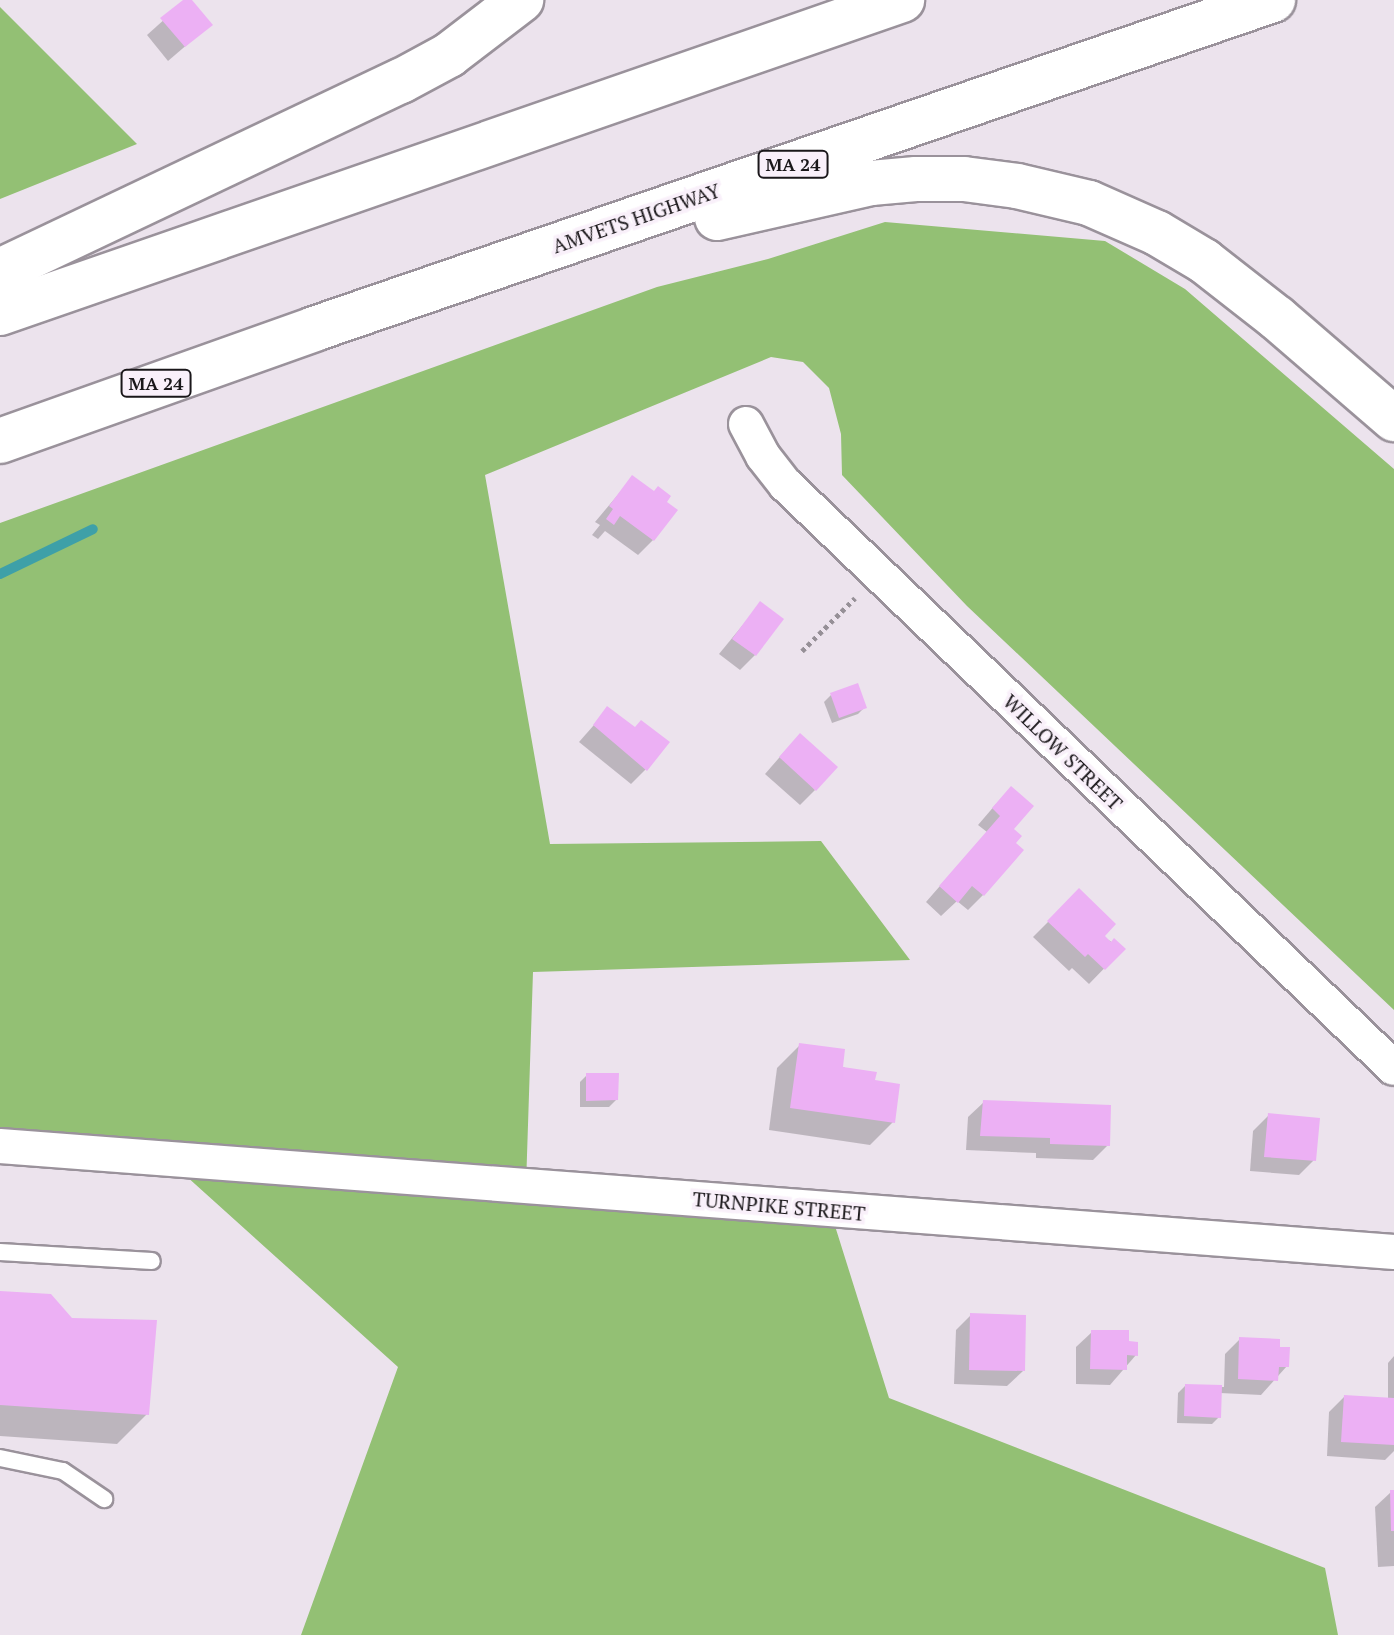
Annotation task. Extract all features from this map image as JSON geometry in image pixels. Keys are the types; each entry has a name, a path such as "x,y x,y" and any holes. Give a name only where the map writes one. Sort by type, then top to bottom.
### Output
{"highway":[{"path":"0,271 401,81 449,55 521,0"},
{"path":"0,313 902,0"},
{"name":"AMVETS HIGHWAY","path":"0,441 314,329 1273,0"},
{"path":"314,329 553,261 795,198 871,183 964,179 1017,186 1089,203 1157,233 1228,278 1394,419"}],"street":[{"name":"WILLOW STREET","path":"746,424 773,471 1394,1068"},
{"name":"TURNPIKE STREET","path":"0,1146 1394,1252"}],"lane":[{"path":"0,1252 152,1261"},
{"path":"0,1458 63,1471 104,1499"}],"path":[{"path":"802,651 878,574"}],"green space":[{"path":"0,7 137,144 0,199"},
{"path":"885,222 1105,241 1185,289 1394,469 1394,1010 967,606 842,475 841,434 829,388 803,362 771,357 485,475 550,844 821,841 910,960 533,972 526,1186 830,1210 889,1398 1325,1568 1338,1635 301,1635 398,1367 165,1157 0,1146 0,523 657,287 768,259"}],"building":[{"path":"183,0 192,0 213,25 185,47 160,18"},
{"path":"632,475 654,491 658,486 671,496 667,502 678,510 654,541 620,516 614,525 606,519 613,509 609,506"},
{"path":"760,601 784,619 756,656 732,639"},
{"path":"858,683 867,708 839,718 830,693"},
{"path":"607,706 635,727 641,720 670,742 647,771 593,725"},
{"path":"800,733 838,767 816,791 779,757"},
{"path":"1011,786 1034,806 1014,829 1022,836 1016,843 1024,850 984,896 972,886 958,903 939,886 1000,816 992,808"},
{"path":"1079,888 1116,924 1105,936 1111,942 1114,938 1126,949 1105,970 1088,954 1085,957 1047,921"},
{"path":"799,1043 845,1049 843,1067 877,1072 875,1080 900,1084 895,1123 790,1108"},
{"path":"586,1073 619,1073 618,1100 586,1101"},
{"path":"983,1100 1111,1105 1110,1146 1050,1144 1050,1138 980,1136"},
{"path":"1268,1113 1320,1118 1316,1161 1264,1157"},
{"path":"0,1291 51,1294 72,1318 157,1320 149,1415 0,1405"},
{"path":"970,1313 1026,1315 1025,1371 969,1370"},
{"path":"1091,1330 1129,1330 1129,1341 1138,1342 1138,1356 1127,1355 1127,1370 1090,1369"},
{"path":"1239,1337 1280,1339 1280,1347 1290,1347 1289,1367 1279,1367 1278,1381 1238,1379"},
{"path":"1185,1384 1222,1385 1221,1418 1184,1416"},
{"path":"1344,1395 1394,1398 1394,1445 1341,1442"},
{"path":"1390,1490 1394,1490 1394,1531 1391,1531"}],"waterway":[{"path":"0,574 93,529"}]}
